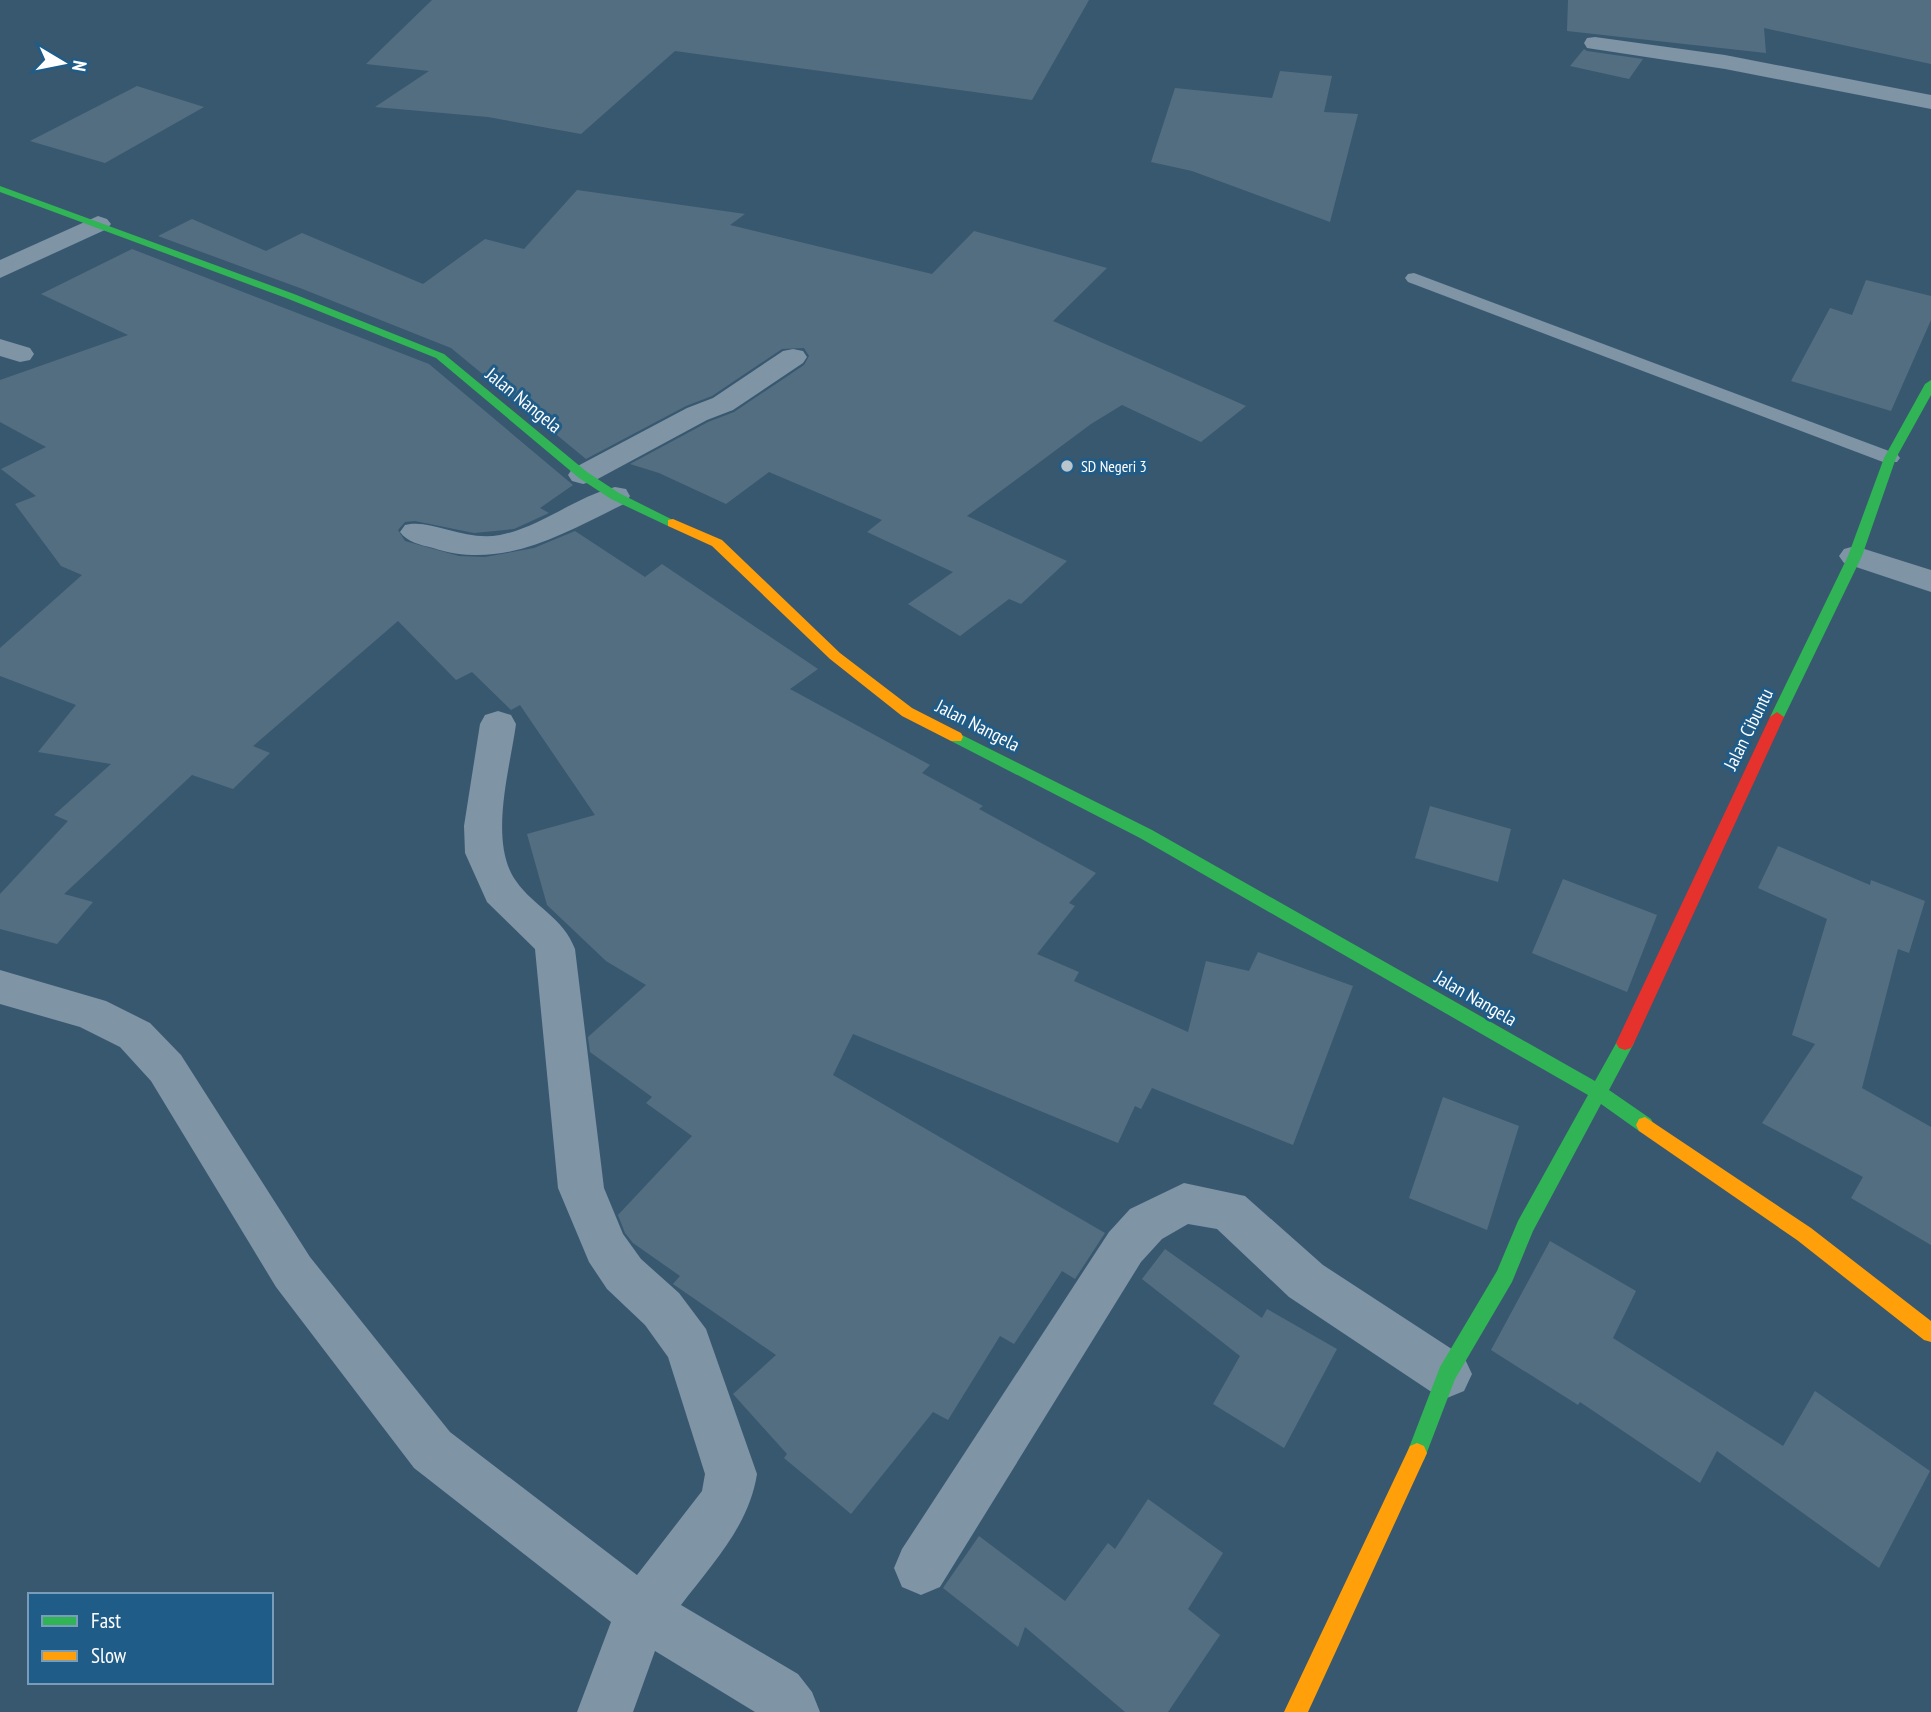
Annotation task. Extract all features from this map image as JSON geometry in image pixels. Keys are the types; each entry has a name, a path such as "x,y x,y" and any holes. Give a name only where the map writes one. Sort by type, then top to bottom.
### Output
{"main road":[{"name":"Jalan Nangela","path":"0,189 440,356 583,475 615,496 717,543 835,656 907,712 1146,834 1598,1092 1804,1234 1931,1333"},
{"name":"Jalan Cibuntu","path":"1296,1712 1422,1441 1447,1374 1505,1276 1525,1227 1642,1011 1757,757 1855,556 1890,458 1931,384"}],"street":[{"path":"1595,43 1725,62 1931,102"},
{"path":"0,270 98,224"},
{"path":"583,475 697,414 723,404 793,357"},
{"path":"416,532 457,547 488,549 530,537 615,496"},
{"path":"1855,556 1931,581"},
{"path":"498,724 483,826 484,853 501,891 551,938 555,949 581,1188 604,1247 624,1275 662,1309 689,1345 731,1474 722,1508 642,1612 605,1712"},
{"path":"0,987 91,1013 135,1035 166,1068 293,1272 432,1450 642,1612 778,1694 792,1712"},
{"path":"921,1568 1125,1247 1146,1224 1184,1203 1229,1211 1306,1281 1447,1374"}],"lane":[{"path":"1415,278 1890,458"}],"building":[{"path":"432,0 1089,0 1032,100 675,51 581,134 488,117 375,107 429,71 366,64"},
{"path":"1568,0 1931,0 1931,64 1764,28 1766,53 1567,31"},
{"path":"1584,49 1643,59 1629,79 1570,66"},
{"path":"1280,71 1332,76 1324,112 1358,114 1330,222 1192,171 1151,162 1175,88 1272,98"},
{"path":"137,86 204,107 105,163 30,141"},
{"path":"577,190 745,214 730,225 932,274 974,231 1107,268 1053,321 1246,406 1201,442 1122,405 1091,424 967,516 1067,561 1021,604 1009,599 960,636 908,604 953,572 867,532 882,520 769,472 726,504 659,473 630,464 708,422 734,412 804,365 809,356 804,348 782,349 712,396 686,406 586,459 451,348 300,288 158,236 192,219 266,251 302,233 423,284 485,239 524,249"},
{"path":"132,249 429,364 573,485 540,508 549,513 514,529 474,533 415,521 405,522 398,530 405,541 459,556 485,557 534,548 575,531 645,577 662,564 818,669 790,689 930,765 922,773 983,806 979,809 1096,873 1069,903 1075,906 1037,954 1079,972 1074,981 1188,1032 1206,961 1249,971 1258,952 1353,986 1293,1145 1152,1088 1141,1109 1135,1106 1118,1143 853,1034 833,1075 1105,1233 1075,1279 1062,1271 1014,1344 1000,1336 948,1420 933,1412 851,1514 784,1458 787,1454 733,1394 776,1355 673,1284 680,1276 633,1243 625,1233 618,1215 692,1136 646,1103 652,1097 590,1052 588,1037 646,985 606,961 547,905 527,834 595,815 520,705 511,710 472,672 456,680 398,621 253,746 270,753 233,789 192,775 64,894 93,902 57,944 0,929 0,894 68,821 54,815 111,764 38,752 76,705 0,676 0,648 82,575 61,566 15,504 36,496 1,469 46,447 0,422 0,380 128,335 41,294"},
{"path":"1866,280 1931,296 1931,320 1891,411 1791,381 1830,308 1852,315"},
{"path":"1430,806 1511,829 1498,882 1415,858"},
{"path":"1778,846 1870,885 1871,880 1925,901 1909,953 1898,949 1862,1088 1931,1127 1931,1245 1851,1198 1863,1177 1762,1123 1815,1044 1792,1035 1827,919 1758,888"},
{"path":"1563,879 1657,915 1627,992 1532,953"},
{"path":"1443,1097 1519,1126 1487,1230 1409,1198"},
{"path":"1550,1241 1636,1291 1613,1338 1783,1446 1815,1391 1930,1471 1879,1568 1717,1451 1700,1483 1580,1402 1578,1405 1491,1350"},
{"path":"1165,1249 1262,1318 1267,1309 1337,1349 1284,1448 1213,1404 1240,1356 1142,1279"},
{"path":"1148,1499 1223,1553 1188,1609 1220,1635 1168,1712 1125,1712 1025,1627 1018,1647 943,1588 979,1536 1065,1601 1108,1543 1115,1549"}],"traffic: fast":[{"path":"0,189 290,296 440,356 583,475 615,496 673,523"},
{"path":"1777,717 1855,556 1890,458 1931,384"},
{"path":"956,737 1146,834 1598,1092 1645,1125"},
{"path":"1417,1453 1447,1374 1505,1276 1525,1227 1625,1043"}],"traffic: slow":[{"path":"673,523 717,543 835,656 907,712 956,737"},
{"path":"1645,1125 1804,1234 1931,1333"},
{"path":"1296,1712 1417,1453"}],"traffic: jam":[{"path":"1625,1043 1777,717"}],"place":[{"name":"SD Negeri 3","path":"1067,466"}]}
